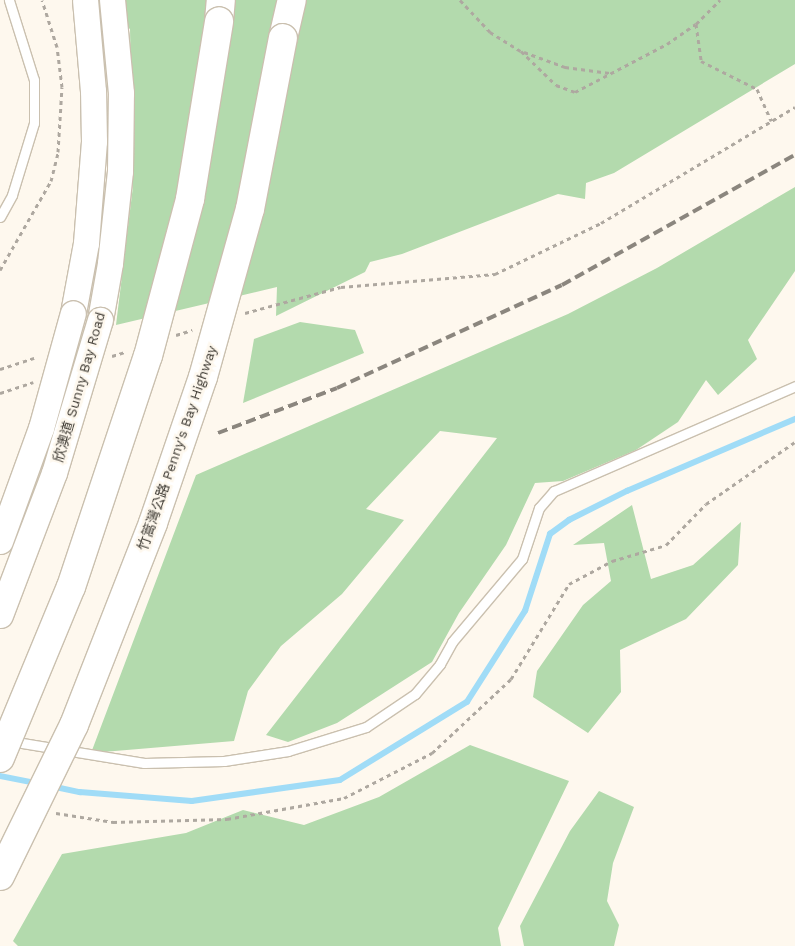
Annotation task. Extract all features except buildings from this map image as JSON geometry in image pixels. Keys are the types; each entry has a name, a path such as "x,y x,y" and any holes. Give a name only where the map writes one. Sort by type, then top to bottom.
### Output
{"highway":[{"name":"竹篙灣公路 Penny's Bay Highway","path":"0,876 74,725 153,523 194,404 250,209 292,0"},
{"path":"0,758 74,578 148,356 190,199 222,7"}],"main road":[{"name":"欣澳道 Sunny Bay Road","path":"0,541 41,428 73,313 86,243 94,141 93,91 85,0"},
{"name":"欣澳道 Sunny Bay Road","path":"0,615 60,455 100,320 117,218 121,162 120,73 112,0"}],"lane":[{"path":"0,217 12,196 34,123 34,80 9,0"},
{"path":"284,38 286,0"},
{"path":"0,739 144,763 224,761 288,751 366,727 415,694 434,671 452,642 522,559 539,508 554,491 795,386"}],"path":[{"path":"0,270 51,182 58,152 62,87 57,47 42,0"},
{"path":"460,0 490,32 521,51 565,67 611,73"},
{"path":"521,51 556,85 575,92 696,24 720,0"},
{"path":"696,24 701,61 757,89 771,121"},
{"path":"241,314 341,287 495,274 601,223 795,106"},
{"path":"167,339 195,330"},
{"path":"102,360 130,351"},
{"path":"0,370 34,358"},
{"path":"0,393 37,381"},
{"path":"48,812 113,822 227,819 344,798 432,753 511,679 570,584 612,560 666,545 706,504 795,442"}],"green space":[{"path":"119,0 795,0 795,64 614,173 586,183 585,199 558,194 402,254 370,262 365,272 276,316 277,287 116,325 133,186 130,29 122,23"},
{"path":"795,187 795,271 748,340 757,359 718,395 706,380 678,422 636,450 563,481 535,483 506,545 459,613 432,662 337,723 288,742 266,735 497,438 440,431 366,509 404,520 342,594 281,646 248,691 234,741 91,753 196,475 568,314 657,268"},
{"path":"300,322 355,330 364,353 243,403 254,339"},
{"path":"632,505 651,579 693,565 741,522 738,565 686,619 620,650 621,692 588,733 533,697 537,671 583,605 611,581 604,543 573,545"},
{"path":"470,745 569,781 498,928 501,946 18,946 13,941 62,854 186,833 243,810 304,825 379,797"},
{"path":"599,791 634,807 613,863 607,901 619,925 614,946 524,946 520,926 570,831"}],"waterway":[{"path":"51,786 80,792 192,801 340,780 467,702 525,611 550,534 569,520 627,491 795,419"},
{"path":"0,776 37,783"}],"railway":[{"path":"218,433 337,388 562,285 795,155"}]}
